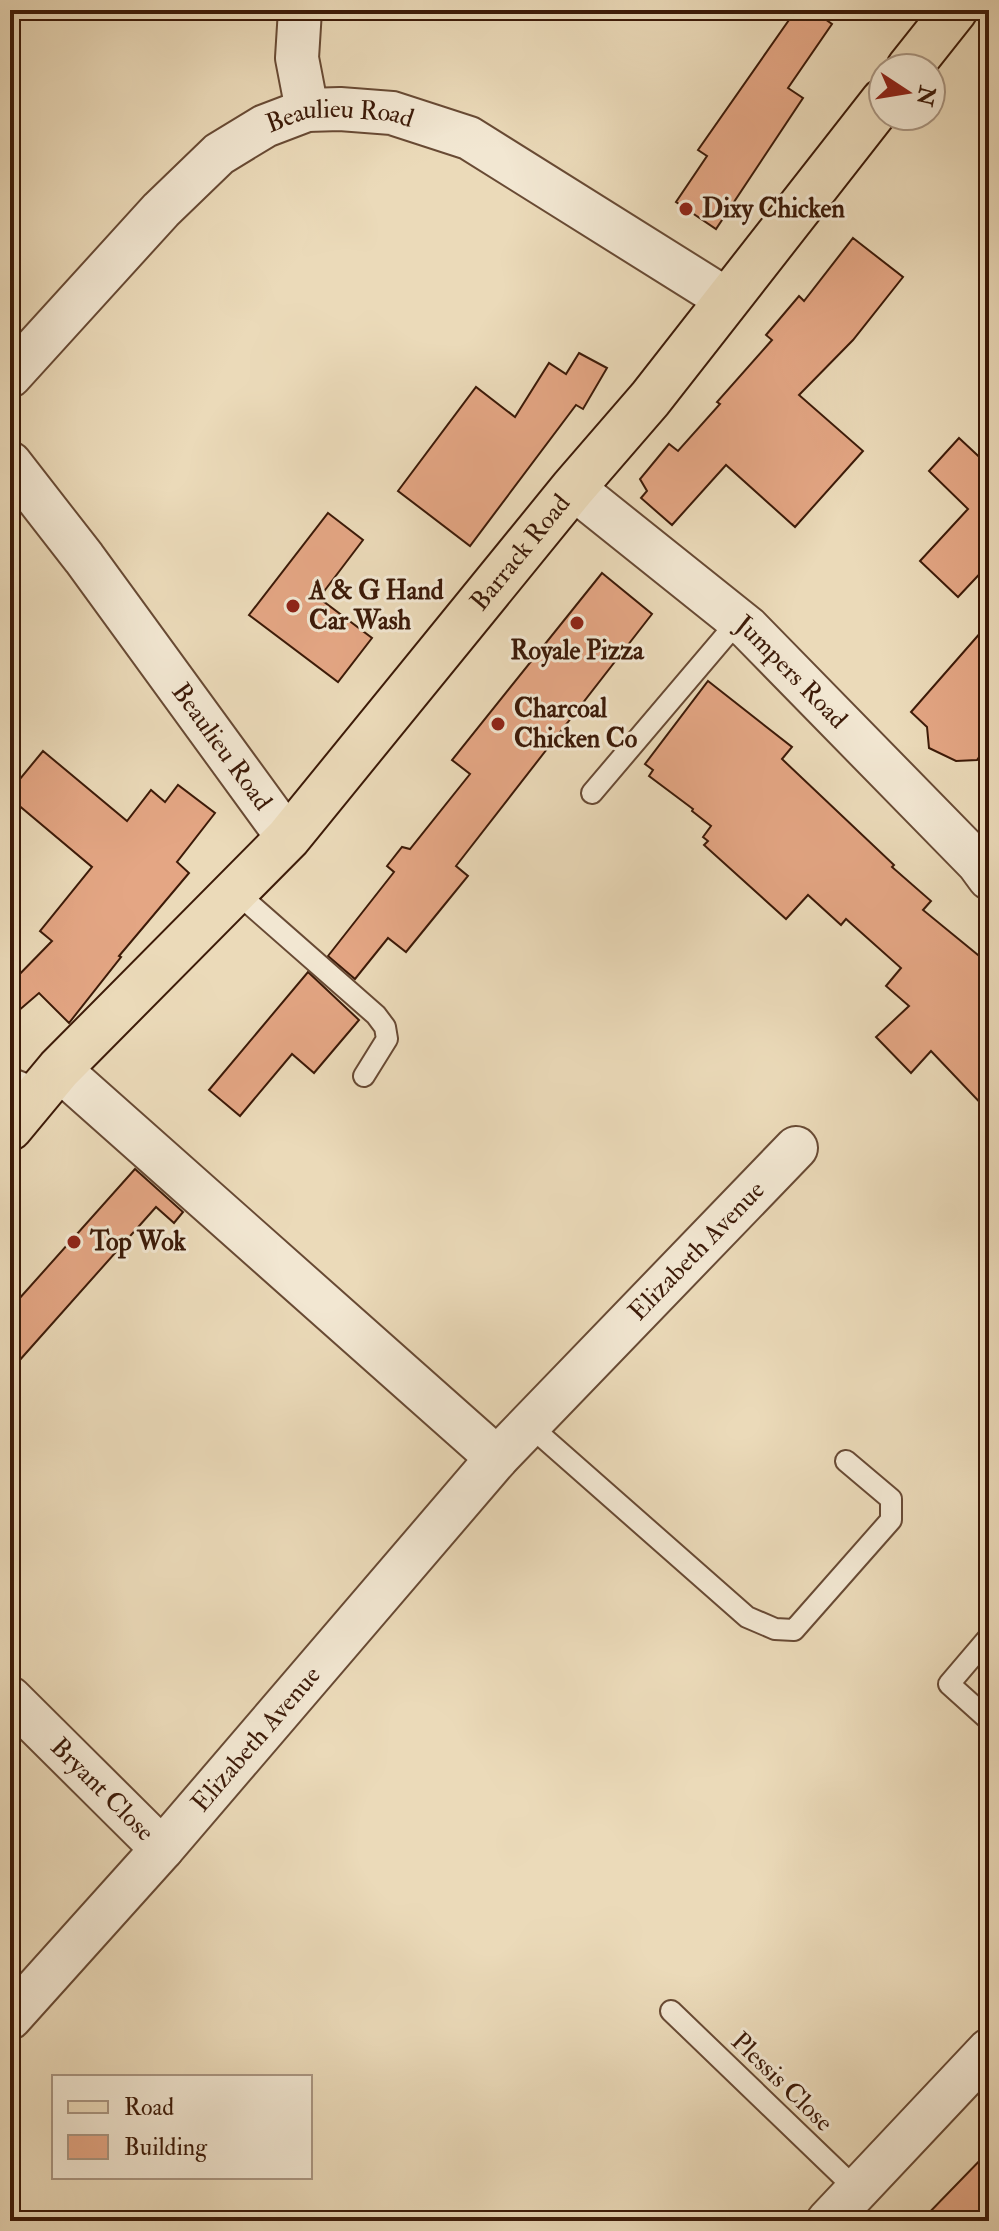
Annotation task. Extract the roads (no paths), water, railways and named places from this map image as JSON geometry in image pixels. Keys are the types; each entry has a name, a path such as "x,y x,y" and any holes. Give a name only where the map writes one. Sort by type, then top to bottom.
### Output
{"main road":[{"path":"922,52 955,10"},
{"name":"Barrack Road","path":"10,1128 37,1079 236,892 288,838 573,488 650,399 867,121"}],"street":[{"path":"300,10 297,58 307,110"},
{"name":"Beaulieu Road","path":"10,376 161,210 219,154 265,126 307,110 392,113 469,138 726,299"},
{"name":"Beaulieu Road","path":"10,463 84,558 288,838"},
{"name":"Jumpers Road","path":"573,488 738,621 985,863"},
{"path":"37,1079 497,1458"},
{"name":"Elizabeth Avenue","path":"10,2018 162,1849 497,1458 796,1148"},
{"name":"Bryant Close","path":"10,1698 162,1849"},
{"path":"828,2221 989,2050"}],"lane":[{"path":"592,793 738,621"},
{"path":"236,892 376,1015 385,1027 387,1039 364,1076"},
{"path":"529,1425 747,1617 775,1629 794,1630 891,1520 891,1499 846,1461"},
{"path":"989,1637 949,1684 989,1720"},
{"name":"Plessis Close","path":"671,2011 857,2190"}],"place":[{"name":"Dixy Chicken","path":"686,209"},
{"name":"A & G Hand Car Wash","path":"293,606"},
{"name":"Royale Pizza","path":"577,623"},
{"name":"Charcoal Chicken Co","path":"498,724"},
{"name":"Top Wok","path":"74,1242"}]}
